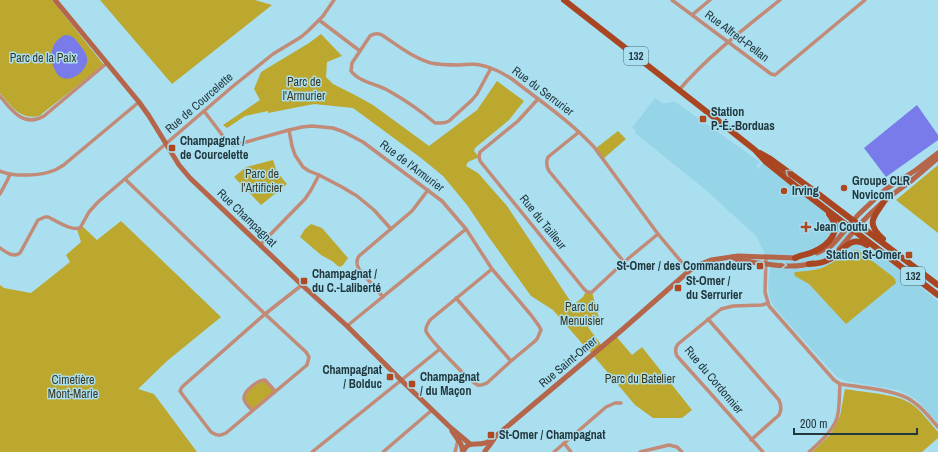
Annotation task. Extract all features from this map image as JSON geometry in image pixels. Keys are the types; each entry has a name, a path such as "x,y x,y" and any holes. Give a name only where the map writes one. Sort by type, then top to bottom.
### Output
{"main road":[{"name":"132","path":"564,0 679,90 756,152 766,162 938,295"},
{"name":"132","path":"756,152 769,158 938,285"},
{"path":"885,200 875,214 873,224 877,234 893,251"},
{"path":"795,258 811,253 822,247 830,241 834,235 834,221 818,203"},
{"path":"809,264 818,264 829,260 854,241 864,242 880,254 888,257"}],"street":[{"name":"Rue Champagnat","path":"55,0 139,102 179,165 190,178 347,326 432,410 470,444"},
{"name":"Rue de Courcelette","path":"0,248 12,255 18,255 38,220 45,217 48,217 72,229 80,228 89,212 135,170 273,54 301,37 323,16 334,0"},
{"name":"Rue Alfred-Pellan","path":"672,0 770,74 775,74 865,0"},
{"path":"692,15 710,0"},
{"path":"679,90 693,74 780,0"},
{"path":"319,20 360,51 352,63 350,71 353,74 365,81 388,90 435,123 445,123 449,121 472,100 477,94 491,68"},
{"name":"Rue du Serrurier","path":"360,51 370,36 377,33 419,59 446,65 480,65 491,68 512,78 579,132 594,147 658,234 689,271"},
{"path":"0,96 12,110 24,119 39,119 107,63"},
{"name":"Rue du Tailleur","path":"538,99 518,121 480,152 479,157 480,161 586,292 592,292 624,262 658,234"},
{"path":"0,171 10,174 31,174 55,170 61,167 139,102"},
{"name":"Rue de l'Armurier","path":"204,111 229,143 234,145 302,127 312,126 333,128 344,132 363,142 442,201 466,229 492,269 531,314 541,330 537,339 511,361"},
{"path":"289,130 292,146 298,161 303,167 357,196 374,210 391,229"},
{"path":"579,132 548,157 546,161 547,167 624,262"},
{"name":"Rue Saint-Omer","path":"477,444 486,443 496,436 689,271 698,265 711,260 738,256 795,258 810,256 836,241 866,207 881,193 916,170 938,153"},
{"name":"Rue Saint-Omer","path":"732,258 738,260 798,266 826,258 841,246 859,225 885,200 911,181 938,158"},
{"path":"0,194 10,174"},
{"path":"260,245 305,199 319,175"},
{"path":"125,179 265,314 306,352 309,357 307,365 226,432 218,436 211,432 180,391 182,386 265,314 302,284"},
{"path":"383,297 359,269 357,259 412,211 428,190"},
{"path":"347,326 466,229"},
{"path":"766,257 766,292 768,303 772,310 834,380 840,384 902,395 912,400 920,407 938,427"},
{"path":"456,298 511,361 487,383 482,385 474,383 440,349 427,334 426,327 430,320 456,298 492,269"},
{"name":"Rue du Cordonnier","path":"763,452 676,354 676,347 720,309 727,307 762,305 768,303"},
{"path":"708,319 781,404 781,412 779,415 751,440"},
{"path":"312,452 317,450 440,349"},
{"path":"252,410 244,400 244,396 246,392 256,383 265,380 275,391"},
{"path":"809,452 825,437 833,426 837,417 840,384"},
{"path":"554,452 606,407 615,403 621,403"},
{"path":"383,452 432,410"},
{"name":"Rue Champagnat","path":"451,428 461,444 463,452"},
{"name":"Rue Saint-Omer","path":"485,451 496,436"},
{"path":"455,452 458,440"},
{"path":"564,443 571,452"},
{"path":"463,452 470,444 477,444 485,451"},
{"path":"640,452 669,445 677,447 682,452"}],"shaded area":[{"path":"64,35 71,36 75,39 84,50 87,58 87,63 82,71 78,75 68,79 58,75 52,61 53,46"},
{"path":"655,98 662,103 674,101 760,162 756,167 758,169 763,163 838,220 859,241 864,242 938,301 938,424 918,401 905,393 898,390 845,381 837,377 774,307 770,299 768,286 770,267 756,236 707,191 635,133 636,130 632,128"},
{"path":"917,105 938,135 938,140 886,177 864,148"}],"green space":[{"name":"Parc de la Paix","path":"0,0 52,0 104,65 39,116 26,116 16,111 0,93"},
{"path":"100,0 255,0 272,5 172,84"},
{"path":"321,34 342,56 327,62 326,77 333,84 373,105 429,146 477,110 497,81 524,101 509,120 475,148 474,151 479,157 468,162 466,166 478,173 507,206 573,305 583,297 586,291 592,292 599,318 588,327 602,346 615,335 632,355 642,347 692,410 682,418 653,418 635,405 553,310 531,296 467,205 443,176 353,108 314,104 245,116 227,128 223,125 260,100 254,89 261,72"},
{"path":"618,131 626,139 603,159 595,149"},
{"name":"Parc de l'Artificier","path":"273,160 277,172 287,184 261,205 234,177 246,167"},
{"path":"938,165 938,233 896,200"},
{"name":"Cimetière Mont-Marie","path":"121,221 221,317 167,361 138,389 154,394 197,452 0,452 0,285 4,288 31,293 70,262 66,255 81,242 77,229 82,226 97,240"},
{"path":"311,224 322,228 348,258 343,265 340,267 321,255 300,237 305,229"},
{"path":"854,250 858,250 892,276 896,283 846,324 809,284 794,274 795,272 822,268"},
{"path":"265,380 275,391 252,410 244,400 247,392 252,387"},
{"path":"845,389 888,395 910,403 938,432 938,438 922,452 812,452 830,435 840,416"}],"place":[{"name":"Station P.-É.-Borduas","path":"703,119"},
{"name":"Champagnat / de Courcelette","path":"172,148"},
{"name":"Groupe CLR Novicom","path":"844,188"},
{"name":"Irving","path":"784,191"},
{"name":"Jean Coutu","path":"806,227"},
{"name":"Station St-Omer","path":"909,255"},
{"name":"St-Omer / des Commandeurs","path":"760,266"},
{"name":"Champagnat / du C.-Laliberté","path":"304,281"},
{"name":"St-Omer / du Serrurier","path":"678,288"},
{"name":"Champagnat / Bolduc","path":"390,377"},
{"name":"Champagnat / du Maçon","path":"412,384"},
{"name":"St-Omer / Champagnat","path":"491,435"}],"park label":[{"name":"Parc de l'Armurier","path":"304,89"},
{"name":"Parc du Menuisier","path":"582,314"},
{"name":"Parc du Batelier","path":"640,379"}]}
